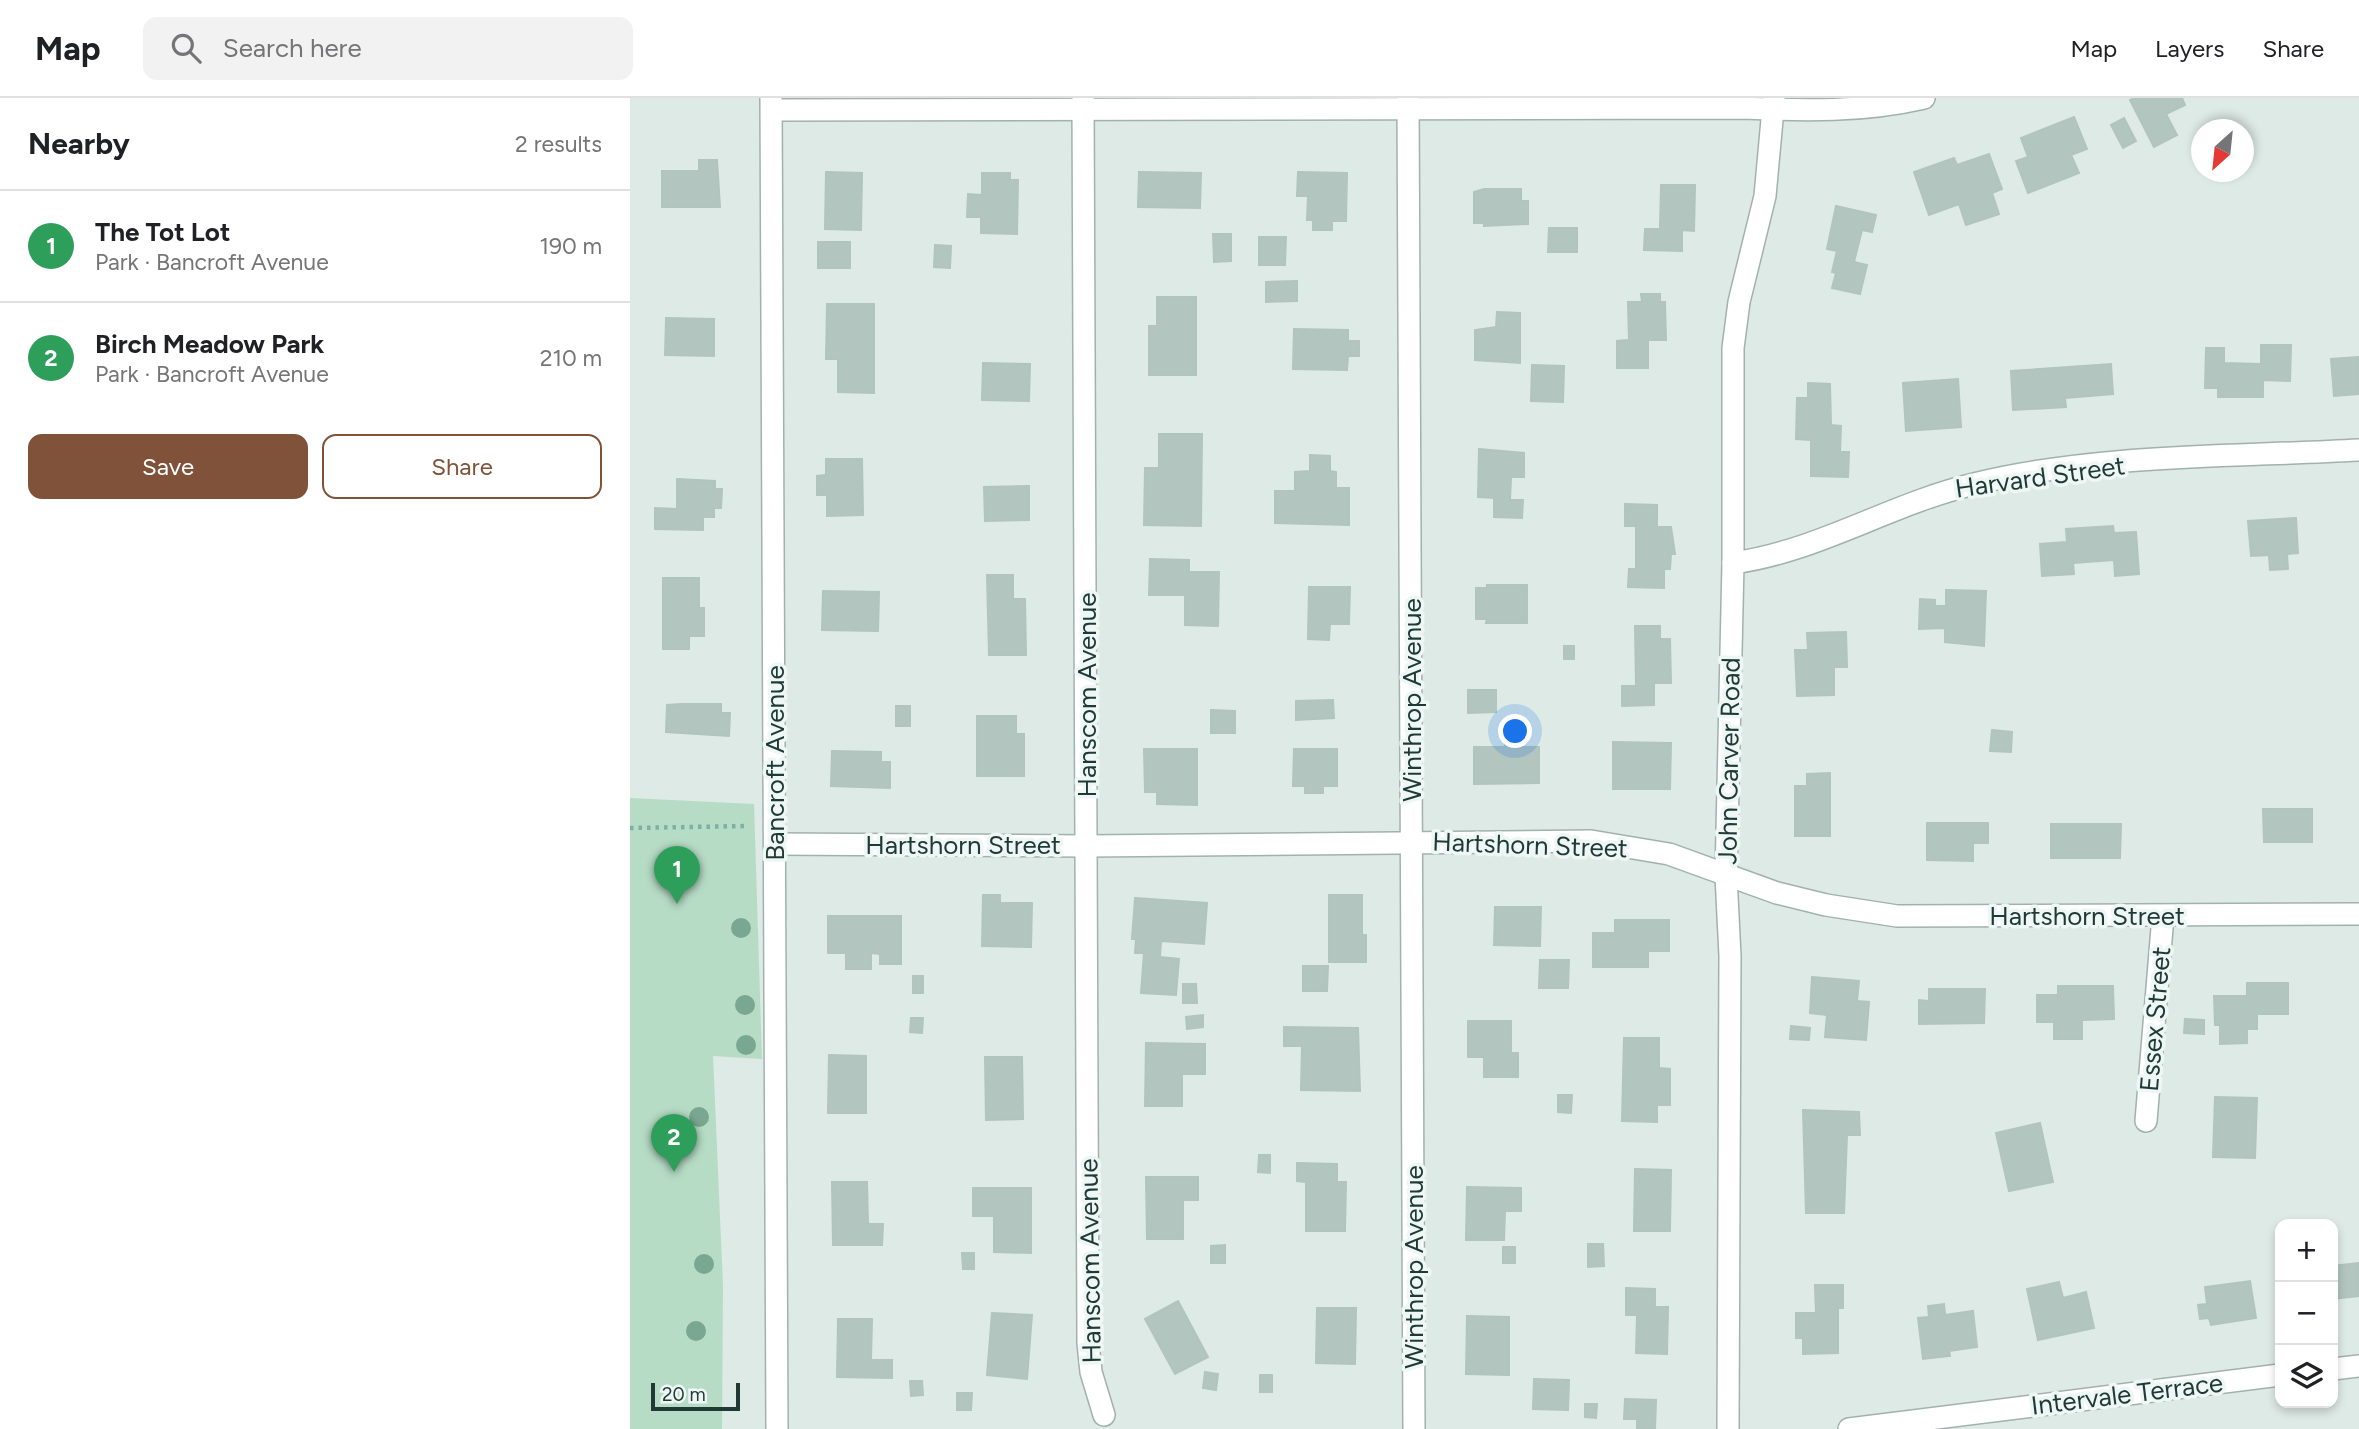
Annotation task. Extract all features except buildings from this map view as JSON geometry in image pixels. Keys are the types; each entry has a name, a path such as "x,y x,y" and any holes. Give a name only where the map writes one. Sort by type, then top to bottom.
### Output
{"street":[{"path":"771,104 1774,104 1845,109 1924,98"},
{"name":"Bancroft Avenue","path":"771,104 777,1429"},
{"name":"Hanscom Avenue","path":"1083,104 1088,1343 1091,1372 1104,1415"},
{"name":"Winthrop Avenue","path":"1408,104 1415,1429"},
{"name":"John Carver Road","path":"1728,1429 1730,956 1726,876 1733,563 1734,331 1761,221 1774,104"},
{"name":"Harvard Street","path":"1733,563 1778,556 1843,533 1906,503 2010,476 2125,463 2359,450"},
{"name":"Hartshorn Street","path":"775,835 1088,846 1413,841 1602,842 1669,854 1726,876 1826,905 1897,916 2359,914"},
{"name":"Essex Street","path":"2146,1121 2163,916"},
{"path":"2338,1368 2359,1366"},
{"name":"Intervale Terrace","path":"1849,1429 2275,1376"}],"path":[{"path":"630,828 775,835"}],"green space":[{"path":"630,798 754,804 762,1059 713,1056 723,1286 722,1429 630,1429"}],"place":[{"name":"The Tot Lot","path":"677,904"},
{"name":"Birch Meadow Park","path":"674,1172"}]}
